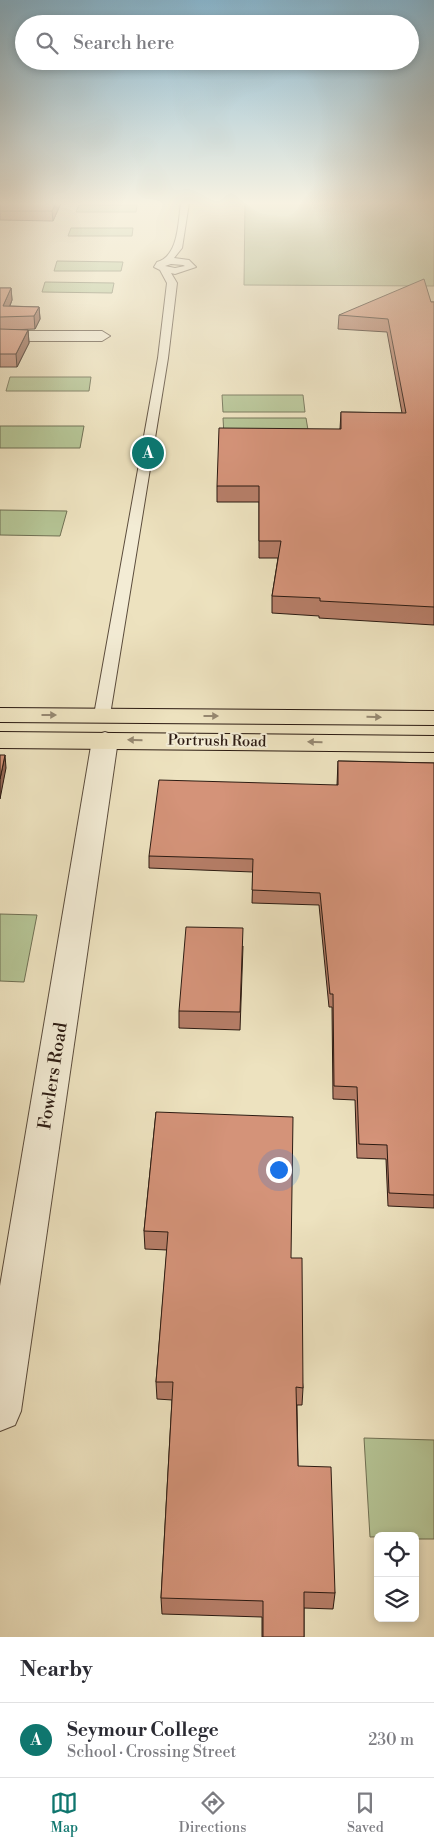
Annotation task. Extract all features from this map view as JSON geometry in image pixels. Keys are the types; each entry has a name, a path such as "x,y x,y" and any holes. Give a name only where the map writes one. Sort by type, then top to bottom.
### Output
{"highway":[{"name":"Portrush Road","path":"0,714 104,727 434,744"},
{"name":"Portrush Road","path":"0,740 104,727 434,718"}],"street":[{"path":"0,336 102,336"},
{"name":"Fowlers Road","path":"0,1411 104,727"}],"lane":[{"path":"104,727 164,358 172,283 171,279"},
{"path":"172,283 175,279"}],"green space":[{"path":"244,279 434,279 434,286 244,285"},
{"path":"45,282 114,283 112,293 42,292"},
{"path":"10,377 91,377 89,391 6,391"},
{"path":"222,395 303,395 305,412 223,412"},
{"path":"223,418 306,418 309,436 224,436"},
{"path":"0,426 84,426 80,448 0,448"},
{"path":"0,510 67,511 60,536 0,535"},
{"path":"0,914 37,915 24,982 0,981"},
{"path":"364,1438 434,1440 434,1539 419,1539 419,1532 374,1532 374,1537 370,1537"}],"building":[{"path":"423,279 431,302 434,302 434,607 320,601 320,598 272,596 281,541 259,541 259,486 217,486 219,428 341,429 341,412 406,413 388,319 339,315"},
{"path":"0,288 11,288 3,306 39,307 34,316 0,317"},
{"path":"0,329 28,330 16,354 0,354"},
{"path":"0,755 5,755 0,779"},
{"path":"338,761 434,763 434,1195 389,1193 387,1145 359,1144 357,1087 334,1086 333,994 330,994 320,893 252,890 253,859 149,856 159,780 338,785"},
{"path":"186,927 243,928 240,1012 179,1011"},
{"path":"156,1112 293,1117 291,1258 302,1258 303,1388 296,1387 298,1466 331,1467 335,1593 304,1592 304,1637 263,1637 263,1601 161,1598 173,1382 156,1382 168,1232 144,1231"}],"place":[{"name":"Seymour College","path":"148,453"}]}
